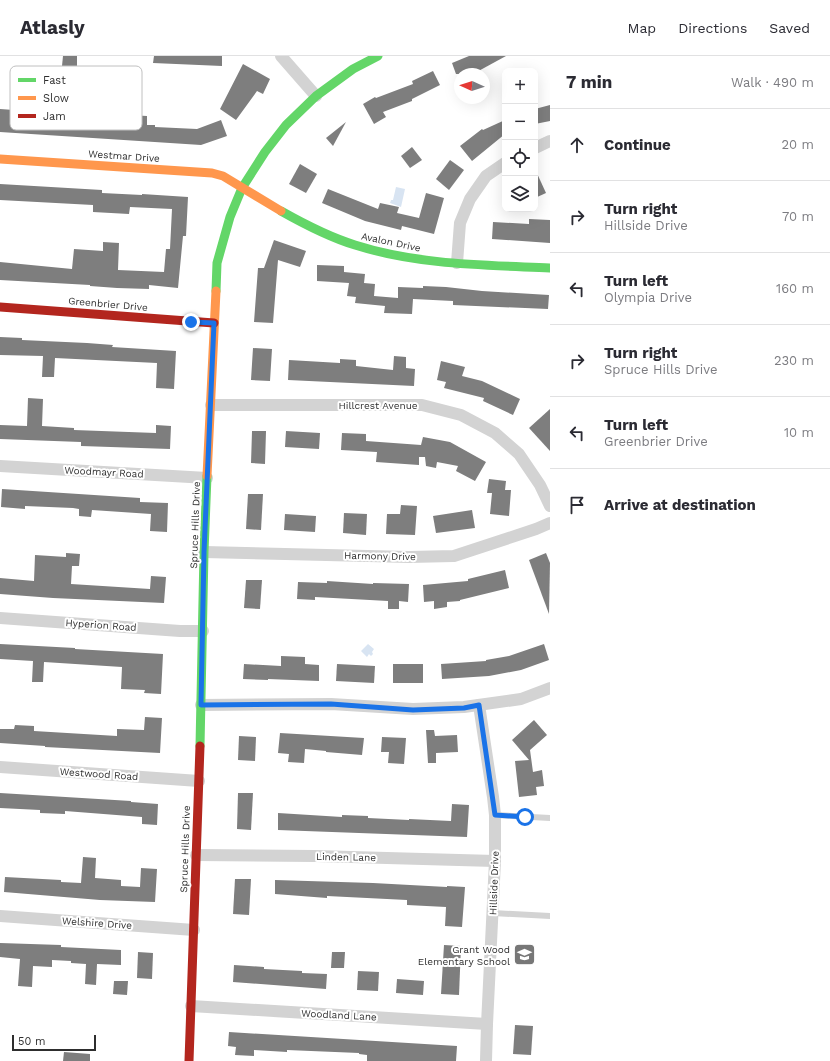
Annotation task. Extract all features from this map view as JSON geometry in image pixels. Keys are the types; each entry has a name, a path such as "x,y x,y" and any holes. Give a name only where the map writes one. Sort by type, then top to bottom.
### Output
{"main road":[{"name":"Spruce Hills Drive","path":"189,1061 199,781 204,552 217,263 230,217 242,188 264,152 286,124 316,96 353,69 378,56"},
{"name":"Westmar Drive","path":"0,159 212,173 223,176 242,188"},
{"name":"Avalon Drive","path":"242,188 294,220 341,241 374,251 410,258 456,263 550,268"},
{"name":"Greenbrier Drive","path":"0,307 214,323"}],"street":[{"path":"281,56 316,96"},
{"path":"538,147 550,141"},
{"path":"456,263 460,223 470,199 486,176 502,165"},
{"name":"Hillcrest Avenue","path":"211,405 422,405 461,415 495,433 519,454 540,485 550,506"},
{"name":"Woodmayr Road","path":"0,466 208,478"},
{"name":"Harmony Drive","path":"204,552 409,557 454,556 550,523"},
{"name":"Hyperion Road","path":"0,618 180,631 203,630"},
{"path":"201,705 331,704 413,710 464,708 521,699 550,688"},
{"name":"Hillside Drive","path":"479,705 495,815 495,861 486,1061"},
{"name":"Westwood Road","path":"0,767 199,781"},
{"name":"Linden Lane","path":"196,855 315,856 495,861"},
{"name":"Welshire Drive","path":"0,916 194,930"},
{"name":"Woodland Lane","path":"191,1006 487,1024"}],"lane":[{"path":"495,815 550,818"},
{"path":"493,913 550,916"}],"water":[{"path":"396,187 405,189 401,207 390,203 391,200 393,200"},
{"path":"368,644 374,649 372,652 373,654 371,656 369,654 367,657 361,651"}],"building":[{"path":"63,56 77,56 77,66 62,66"},
{"path":"154,56 222,56 222,66 153,63"},
{"path":"469,56 506,56 484,68 454,68 452,63"},
{"path":"243,64 270,79 263,94 257,91 236,120 220,109"},
{"path":"433,71 440,85 412,99 412,101 383,112 386,117 374,124 363,104 375,97 376,98 413,84 412,81"},
{"path":"550,105 550,121 538,123 538,108"},
{"path":"0,109 10,110 10,130 142,130 142,116 147,116 147,125 155,125 155,127 197,129 221,120 227,136 201,145 0,132"},
{"path":"502,121 502,136 472,161 460,146 482,129 483,130"},
{"path":"346,122 333,146 326,138"},
{"path":"412,147 422,160 410,168 401,156"},
{"path":"450,160 464,170 449,190 436,179"},
{"path":"300,164 317,174 306,193 289,184"},
{"path":"538,176 546,193 538,197"},
{"path":"0,184 102,190 102,193 188,197 186,236 183,236 178,288 149,285 149,289 117,288 0,280 0,262 72,269 74,249 103,251 103,242 119,243 118,270 164,272 166,249 170,249 172,209 130,207 129,214 93,212 93,205 0,200"},
{"path":"328,189 378,209 380,203 399,207 397,213 419,218 426,193 444,198 434,234 402,226 401,230 365,221 322,203"},
{"path":"529,219 550,220 550,243 492,239 493,222 529,224"},
{"path":"274,240 306,251 300,267 278,260 273,323 254,322 258,268 264,268"},
{"path":"317,265 344,266 344,272 365,274 364,283 375,284 374,296 398,298 398,287 446,287 482,291 549,295 548,309 453,305 453,301 413,299 412,314 384,313 385,306 355,303 356,297 347,296 349,283 317,281"},
{"path":"0,337 22,338 22,340 87,343 113,345 112,347 176,351 174,389 156,388 157,363 55,358 54,377 42,377 43,356 0,355"},
{"path":"253,348 272,349 270,381 251,380"},
{"path":"394,356 406,357 406,368 415,369 414,386 288,380 289,360 340,363 340,359 356,360 356,366 393,370"},
{"path":"441,361 465,367 462,376 482,381 520,399 513,415 483,401 484,398 444,388 446,382 437,380"},
{"path":"28,398 43,399 42,426 74,428 74,430 156,433 156,425 171,426 170,449 81,446 81,442 0,439 0,425 27,426"},
{"path":"550,409 550,451 529,428"},
{"path":"252,431 266,431 265,464 251,463"},
{"path":"286,431 320,433 319,449 285,447"},
{"path":"342,433 366,434 366,441 421,445 423,437 450,442 486,462 475,481 456,471 458,466 437,462 436,468 426,466 425,457 419,457 419,465 376,462 377,452 341,450"},
{"path":"489,479 506,481 505,490 511,490 509,516 490,514 492,493 487,493"},
{"path":"2,489 140,498 140,502 168,503 167,532 150,531 151,514 92,510 91,517 79,516 79,509 73,508 25,506 25,509 1,507"},
{"path":"248,494 263,494 261,530 246,529"},
{"path":"401,505 417,506 415,535 386,534 387,514 400,514"},
{"path":"472,510 475,528 436,533 433,516"},
{"path":"344,513 367,514 366,535 343,533"},
{"path":"285,514 316,516 315,532 284,530"},
{"path":"66,553 80,554 79,566 72,566 71,584 150,589 151,576 166,577 164,603 0,594 0,578 34,581 35,555 66,557"},
{"path":"546,553 550,563 549,614 529,560"},
{"path":"505,570 509,588 460,601 447,602 447,607 434,609 434,601 424,602 423,585 468,581 468,579"},
{"path":"246,580 262,580 260,609 244,608"},
{"path":"327,581 373,584 409,584 408,602 399,601 399,609 388,609 388,601 315,597 315,600 297,599 298,582 327,583"},
{"path":"0,644 163,654 161,694 144,693 145,690 121,689 122,667 44,662 43,682 32,682 33,661 0,659"},
{"path":"544,644 549,660 521,670 489,676 442,679 441,664 486,661 509,656"},
{"path":"281,656 305,657 305,664 319,665 319,681 243,679 244,664 281,666"},
{"path":"337,664 375,666 374,683 336,681"},
{"path":"393,664 423,664 423,683 393,683"},
{"path":"145,717 162,718 160,753 0,743 0,729 14,729 15,725 34,726 34,731 117,736 117,729 144,730"},
{"path":"534,720 547,735 530,750 533,772 542,770 544,786 536,787 537,795 519,797 515,761 529,760 512,740"},
{"path":"426,730 434,730 435,736 457,735 458,752 436,753 436,763 428,763"},
{"path":"280,733 364,738 362,755 305,749 304,763 288,762 289,754 278,753"},
{"path":"239,736 256,737 255,761 238,760"},
{"path":"382,737 406,738 404,764 388,763 389,752 381,752"},
{"path":"0,793 158,804 157,825 142,824 142,817 65,811 65,814 40,813 40,810 0,808"},
{"path":"238,793 253,793 251,830 237,829"},
{"path":"452,804 469,805 467,837 278,830 278,813 451,821"},
{"path":"83,857 96,858 95,878 121,880 121,886 140,887 141,868 157,869 155,902 100,900 4,892 5,877 61,880 61,882 81,883"},
{"path":"235,879 251,879 249,915 233,914"},
{"path":"275,880 465,887 462,927 445,926 446,907 407,905 407,900 327,896 327,898 275,894"},
{"path":"0,943 61,945 61,947 121,950 121,965 97,964 96,985 85,984 86,964 71,963 71,961 52,960 52,967 33,966 32,987 18,986 20,959 0,957"},
{"path":"444,945 461,946 459,995 441,994"},
{"path":"138,952 153,953 152,979 137,978"},
{"path":"332,952 345,952 344,968 331,968"},
{"path":"234,965 264,967 264,969 302,971 302,973 327,974 326,989 233,982"},
{"path":"358,971 379,972 378,991 357,990"},
{"path":"397,979 424,981 423,995 396,993"},
{"path":"114,981 128,981 127,995 113,994"},
{"path":"515,1025 533,1026 531,1055 513,1054"},
{"path":"229,1032 457,1046 456,1061 367,1061 367,1055 359,1053 287,1050 287,1052 254,1050 254,1056 235,1055 236,1047 228,1046"},
{"path":"64,1052 90,1054 90,1061 63,1061"}],"traffic: fast":[{"path":"216,291 217,263 230,217 242,188 265,152 286,125 316,96 353,69 378,56"},
{"path":"281,211 326,234 379,252 403,257 452,263 550,268"},
{"path":"200,746 207,476"}],"traffic: slow":[{"path":"0,159 212,173 223,176 281,211"},
{"path":"207,476 216,291"}],"traffic: jam":[{"path":"0,307 214,323"},
{"path":"189,1061 200,746"}],"place":[{"name":"Grant Wood Elementary School","path":"525,955"}],"route":[{"path":"191,322 214,323 204,552 201,705 331,704 413,710 464,708 479,705 495,815 525,817"}]}
